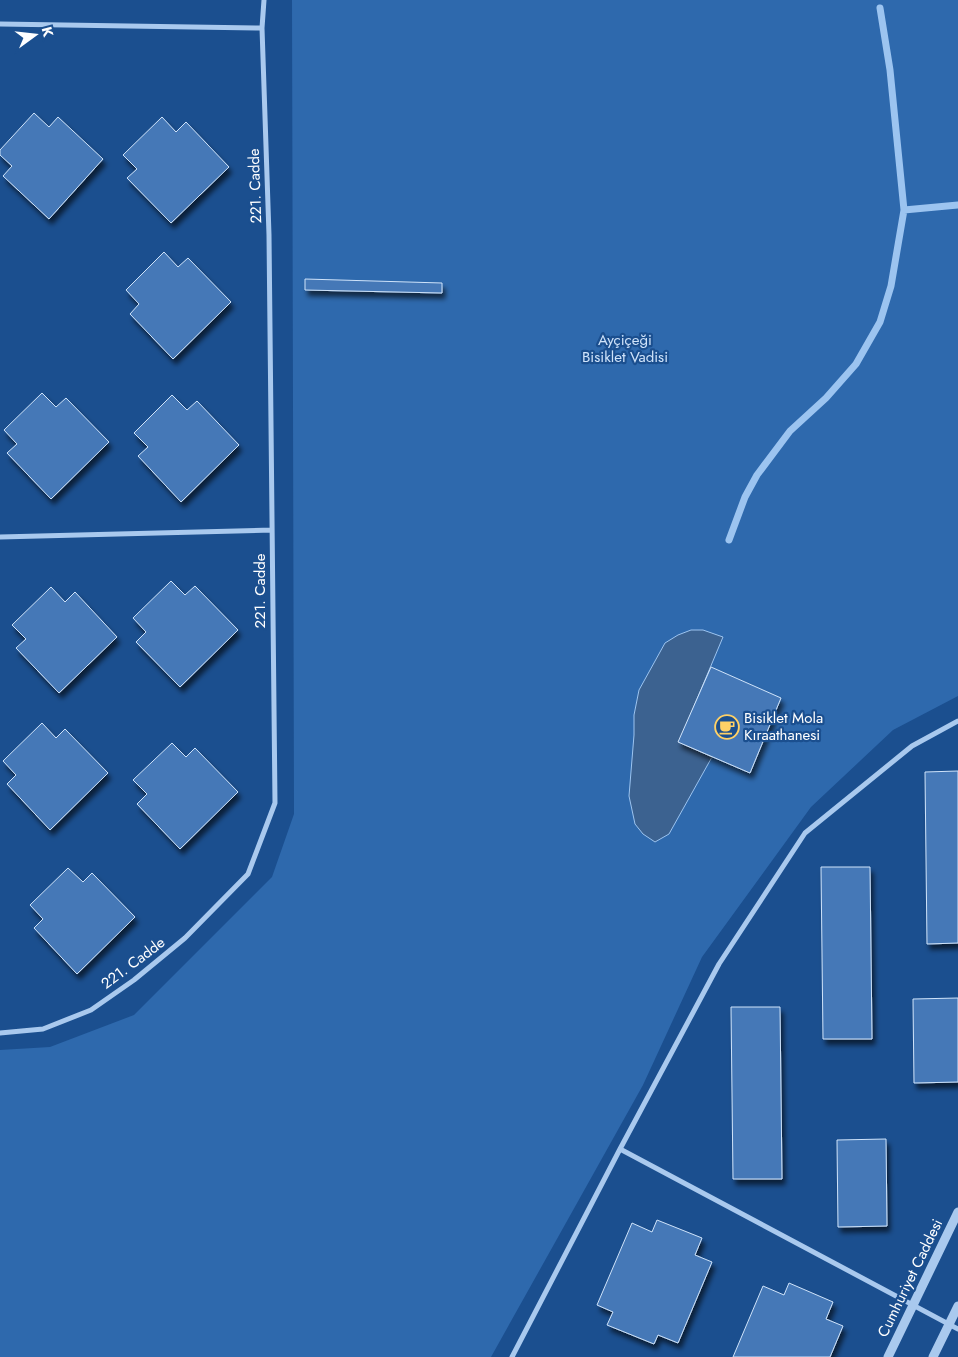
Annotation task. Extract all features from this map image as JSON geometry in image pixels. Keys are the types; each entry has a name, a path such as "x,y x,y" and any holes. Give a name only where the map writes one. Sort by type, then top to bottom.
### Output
{"street":[{"name":"221. Cadde","path":"0,1033 43,1029 90,1010 134,980 185,938 248,874 275,803 269,235 262,28 264,0"},
{"path":"0,24 262,28"},
{"path":"0,537 272,530"},
{"path":"512,1357 719,964 805,833 912,746 958,721"},
{"path":"620,1149 958,1329"},
{"name":"Cumhuriyet Caddesi","path":"888,1357 958,1212"},
{"path":"933,1357 958,1306"}],"green space":[{"name":"Ayçiçeği Bisiklet Vadisi","path":"292,0 958,0 958,696 893,730 811,807 702,957 643,1085 491,1357 0,1357 0,1050 50,1047 134,1015 272,877 294,814"}],"shaded area":[{"path":"691,630 703,630 723,637 679,742 712,757 669,834 655,842 643,834 635,824 629,796 634,715 639,690 665,643"}],"building":[{"path":"34,113 49,127 58,117 103,159 49,219 3,176 12,166 0,155 0,150"},
{"path":"162,117 176,132 186,122 229,167 171,223 127,178 137,169 123,155"},
{"path":"164,252 178,267 188,258 231,302 173,359 130,314 139,304 126,290"},
{"path":"305,279 442,283 442,293 305,290"},
{"path":"42,393 56,407 66,398 109,442 51,499 7,453 17,444 4,430"},
{"path":"172,395 187,410 197,401 239,445 181,502 138,456 148,447 134,433"},
{"path":"171,581 185,595 195,586 238,630 180,687 136,642 146,632 133,618"},
{"path":"51,587 65,602 75,592 117,637 59,693 16,648 26,639 12,625"},
{"name":"Bisiklet Mola Kıraathanesi","path":"711,667 781,698 750,773 678,742"},
{"path":"42,723 56,738 65,729 108,773 50,830 7,784 16,775 3,761"},
{"path":"172,743 186,757 195,748 238,792 180,849 137,804 147,794 133,780"},
{"path":"958,771 958,943 927,944 925,772"},
{"path":"821,867 870,867 872,1039 823,1039"},
{"path":"68,868 83,882 92,873 135,917 77,974 34,928 43,919 30,905"},
{"path":"958,998 958,1082 914,1083 913,999"},
{"path":"731,1007 780,1007 782,1179 733,1179"},
{"path":"886,1139 887,1226 838,1227 837,1140"},
{"path":"657,1220 702,1238 695,1255 712,1262 678,1343 658,1335 654,1344 607,1325 613,1312 597,1305 632,1223 652,1232"},
{"path":"789,1283 833,1302 826,1319 843,1326 830,1357 733,1357 763,1286 784,1295"}],"waterway":[{"path":"729,540 745,497 757,475 790,431 826,398 856,364 880,322 891,286 904,210 890,70 880,8"},
{"path":"904,210 958,205"}],"place":[{"name":"Bisiklet Mola Kıraathanesi","path":"727,727"}]}
